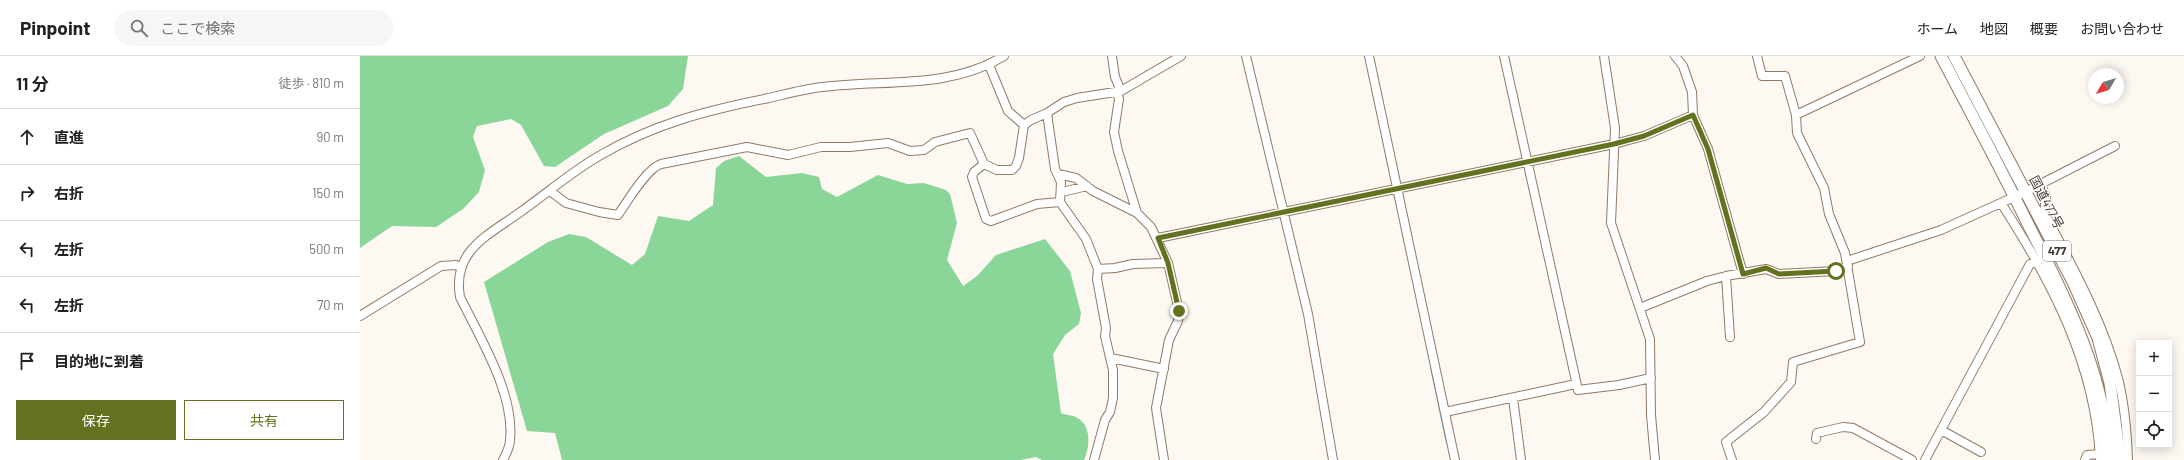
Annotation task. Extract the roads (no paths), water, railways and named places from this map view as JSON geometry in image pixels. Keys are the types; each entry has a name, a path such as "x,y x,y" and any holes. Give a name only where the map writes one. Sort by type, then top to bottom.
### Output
{"highway":[{"name":"国道477号","path":"1941,56 2014,196 2041,259 2065,296 2085,347 2100,402 2102,458"},
{"name":"国道477号","path":"1954,56 2073,282 2098,338 2110,382 2120,460"}],"street":[{"path":"503,460 510,440 511,418 504,389 460,297 458,283 460,267 474,245 598,156 647,130 677,120 740,104 820,87 853,84 934,81 989,65 1004,56"},
{"path":"1112,56 1119,91 1114,132 1137,213"},
{"path":"550,191 566,203 599,212 618,215 644,179 656,166 661,164 747,147 788,155 821,147 845,148 888,143 910,151 924,150 935,142 970,133 984,164 1005,171 1012,170 1016,166 1024,125 1030,120 1047,113 1064,102 1119,91 1181,56"},
{"path":"1246,56 1282,212 1308,314 1333,460"},
{"path":"1369,56 1396,189 1455,460"},
{"path":"1504,56 1578,390 1619,385 1651,378"},
{"path":"1604,56 1615,128 1611,223 1650,338 1651,415 1655,460"},
{"path":"1675,56 1683,66 1692,92 1693,115 1708,149 1743,274"},
{"path":"1732,460 1726,442 1764,412 1791,382 1793,362 1860,342 1847,264 1829,214 1824,188 1797,133 1796,115 1785,76 1762,76 1757,56"},
{"path":"1796,115 1920,56"},
{"path":"989,65 1008,111 1024,125"},
{"path":"1047,113 1055,169 1058,174 1062,192 1060,202 1086,239 1098,269 1097,279 1113,370 1113,398 1110,412 1105,420 1094,460"},
{"path":"1158,238 1614,144 1644,136 1693,115"},
{"path":"1640,308 1707,281 1766,268 1779,274 1836,271 1847,264 1919,239 2001,203 2115,146"},
{"path":"984,164 974,172 972,178 986,219 991,221 1037,204 1060,202"},
{"path":"1058,174 1076,178 1093,191 1137,213 1151,227 1158,238 1168,263 1179,311 1178,321 1169,340 1156,408 1164,460"},
{"path":"2041,184 2046,197 2044,212 2088,295 2116,372 2124,410 2128,460"},
{"path":"1062,192 1087,186"},
{"path":"1925,460 2030,264 2041,259 2001,203"},
{"path":"1098,269 1115,268 1133,264 1168,263"},
{"path":"360,316 441,266 456,265 460,267"},
{"path":"1726,276 1730,337"},
{"path":"1111,358 1164,369"},
{"path":"1445,412 1576,384"},
{"path":"1513,398 1521,460"},
{"path":"1816,439 1817,433 1843,427 1853,428 1912,460"},
{"path":"1941,430 1981,452"},
{"path":"2084,460 2087,455 2102,458"}],"waterway":[{"path":"1431,367 1447,443"}]}
